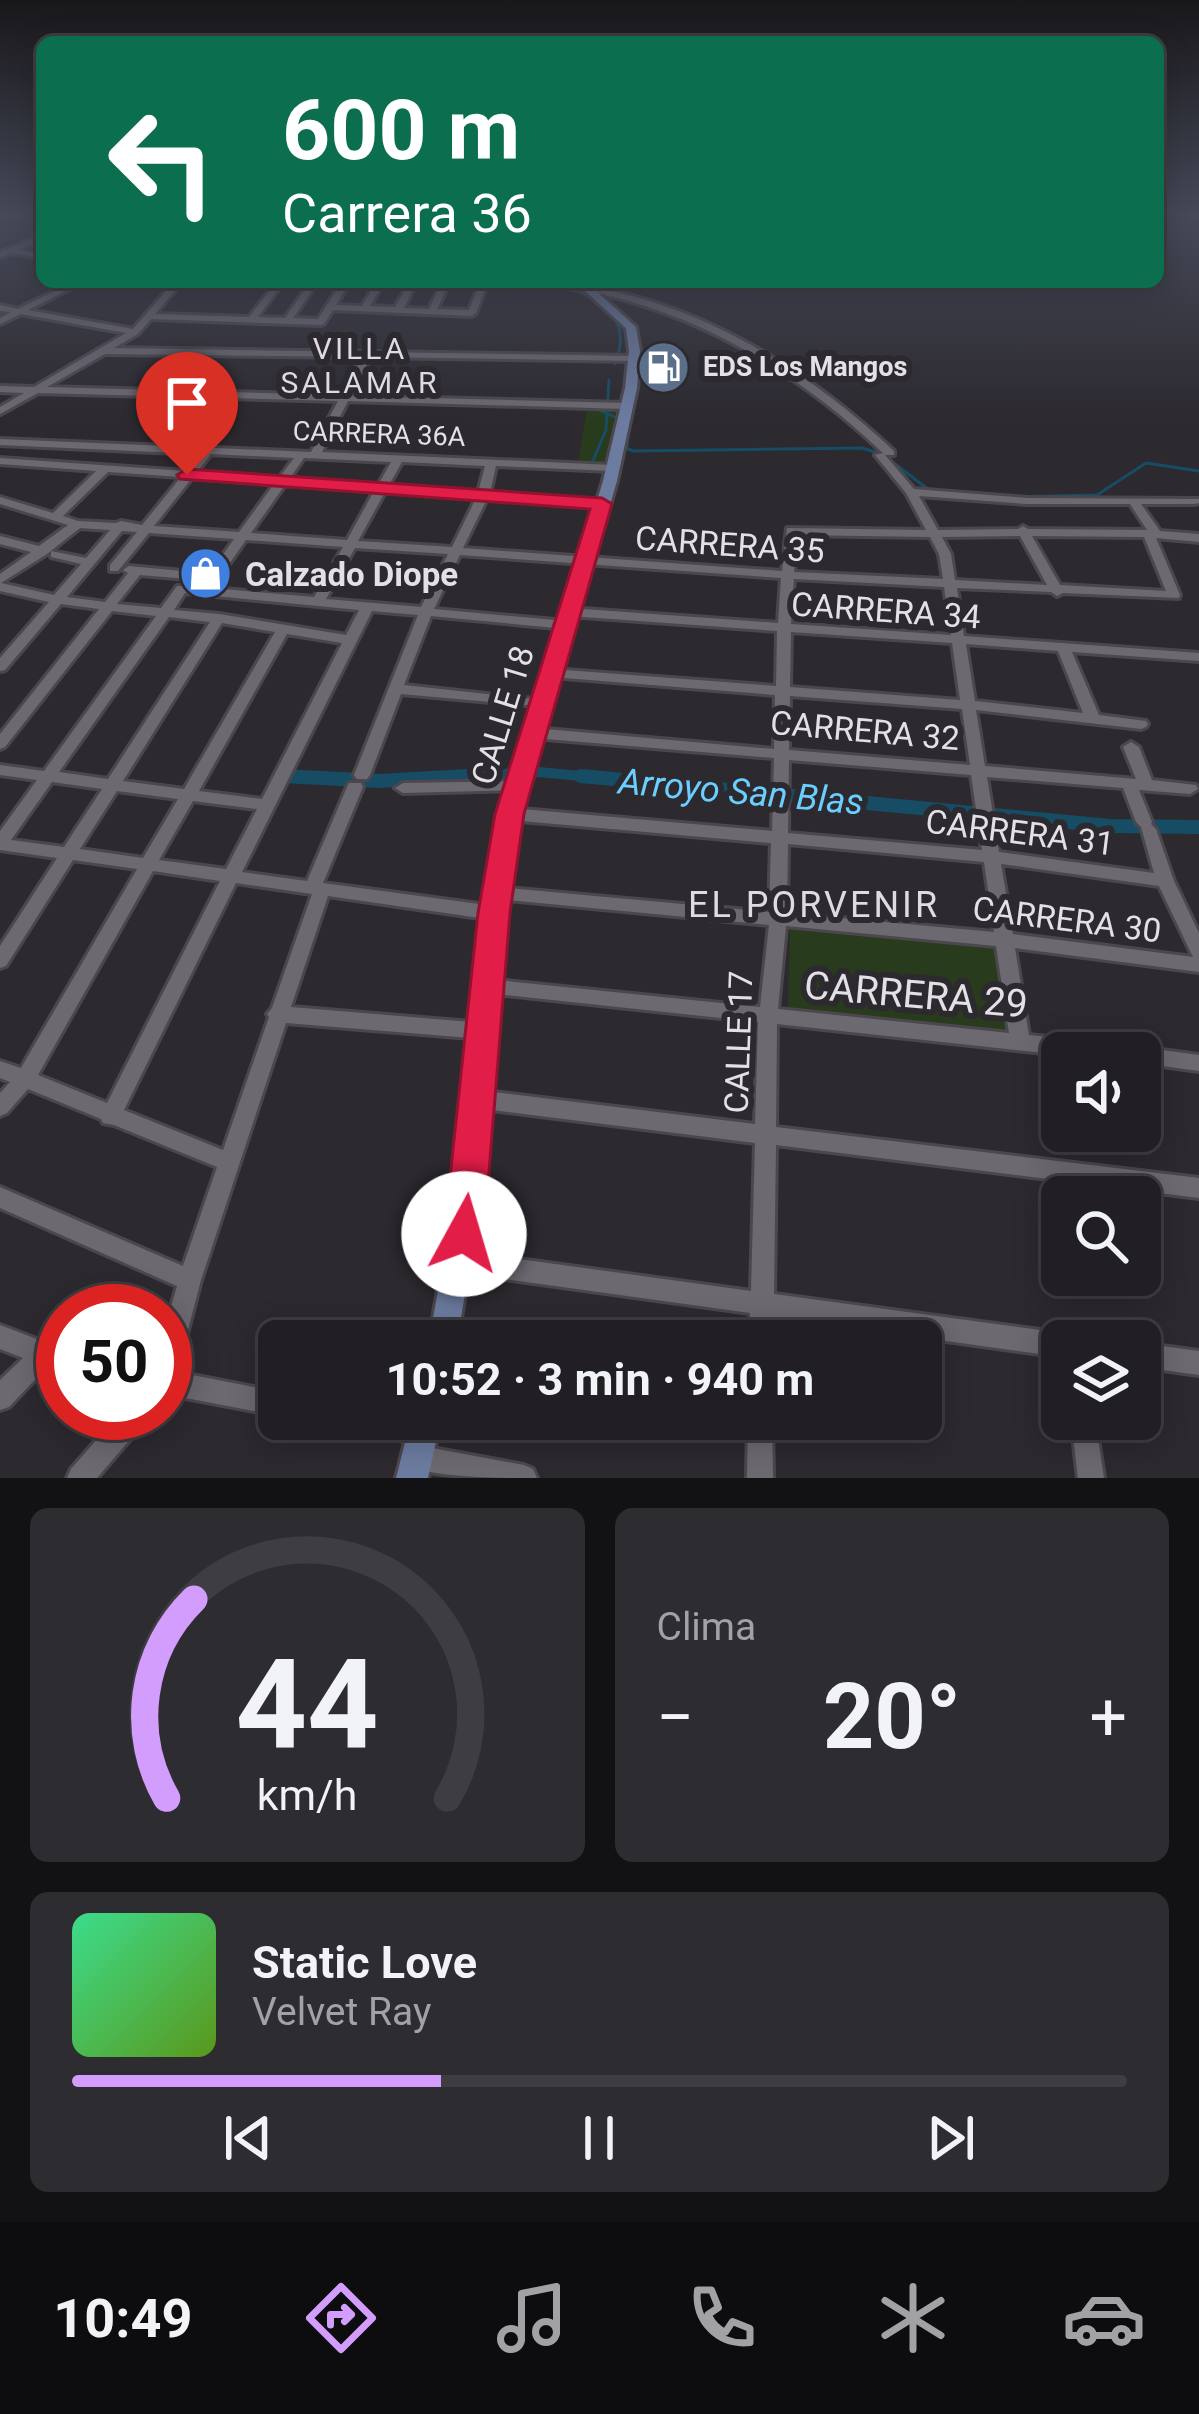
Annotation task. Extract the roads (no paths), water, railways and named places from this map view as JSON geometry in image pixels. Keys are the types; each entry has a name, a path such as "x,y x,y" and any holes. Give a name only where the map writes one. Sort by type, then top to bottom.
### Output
{"main road":[{"path":"587,288 632,327 623,358"},
{"name":"CALLE 18","path":"448,1320 461,1262 496,903 510,814 612,468 625,414 623,358"}],"street":[{"path":"0,321 68,288"},
{"path":"0,411 134,332 173,288"},
{"path":"251,320 275,288"},
{"path":"287,321 310,288"},
{"path":"148,316 321,322 342,288"},
{"path":"364,309 376,288"},
{"path":"398,310 410,288"},
{"path":"432,311 443,288"},
{"path":"330,308 472,313 482,288"},
{"path":"593,288 722,335 778,363 838,402 885,454 936,534 945,554 1020,1040"},
{"path":"0,308 134,332"},
{"path":"109,349 623,358"},
{"path":"203,591 281,481 308,455 345,400 368,354"},
{"path":"0,389 607,405 625,414"},
{"name":"CARRERA 36A","path":"0,442 612,468"},
{"path":"57,514 126,447"},
{"path":"137,571 114,568 208,451"},
{"path":"317,602 398,459"},
{"path":"0,461 602,504"},
{"path":"189,1284 317,889 426,611 483,496 491,463"},
{"path":"911,492 947,497 1195,501"},
{"path":"947,497 972,531"},
{"name":"CARRERA 35","path":"0,500 77,524 948,586 1174,595 1152,534"},
{"path":"1133,501 1152,534"},
{"path":"0,584 49,552 77,524"},
{"path":"0,667 121,525"},
{"path":"936,534 1023,530 1199,538"},
{"path":"1023,530 1057,592"},
{"name":"CALLE 17","path":"761,1320 768,1017 778,920 784,629 791,531 936,534"},
{"path":"0,540 88,562"},
{"path":"0,744 137,571"},
{"name":"CARRERA 34","path":"137,571 203,591 367,607 1199,657"},
{"path":"0,843 185,582"},
{"path":"0,584 52,601 219,619 281,633 350,640"},
{"path":"110,1117 367,607"},
{"path":"0,961 219,619"},
{"path":"0,1107 25,1079 281,633"},
{"path":"0,642 16,646"},
{"path":"1064,650 1094,718"},
{"path":"552,674 968,705 1141,724"},
{"path":"398,689 543,704"},
{"name":"CARRERA 32","path":"534,734 1190,790"},
{"path":"1131,747 1146,825 1165,881 1199,952"},
{"path":"0,770 268,806"},
{"path":"404,788 521,776"},
{"name":"CARRERA 31","path":"510,814 988,856 1165,881"},
{"name":"CARRERA 30","path":"0,843 317,889 778,920 1005,940 1199,965"},
{"name":"CARRERA 29","path":"488,986 1041,1043"},
{"path":"277,1014 483,1031"},
{"path":"1161,1058 1199,1063"},
{"path":"0,1069 229,1162"},
{"path":"477,1099 1199,1188"},
{"path":"0,1197 190,1280"},
{"path":"461,1262 1041,1342"},
{"path":"0,1337 36,1352"},
{"path":"1161,1358 1199,1363"},
{"path":"0,1397 36,1371"},
{"path":"192,1387 258,1401"},
{"path":"80,1478 113,1440"},
{"path":"760,1440 760,1478"},
{"path":"1086,1440 1091,1478"},
{"path":"419,1447 524,1478"}],"waterway":[{"path":"571,288 613,317 620,337 615,364"},
{"path":"607,414 609,380"},
{"path":"590,406 607,414"},
{"path":"591,465 606,430 607,414"},
{"path":"607,414 619,419"},
{"path":"629,419 627,449 634,451 862,448 882,454"},
{"path":"890,460 929,490"},
{"path":"1010,497 1097,495 1146,463 1199,471"},
{"name":"Arroyo San Blas","path":"445,777 538,772 592,777"},
{"name":"Arroyo San Blas","path":"282,776 324,778"},
{"name":"Arroyo San Blas","path":"283,776 324,778"},
{"name":"Arroyo San Blas","path":"445,777 467,776"},
{"name":"Arroyo San Blas","path":"581,776 592,777"},
{"name":"Arroyo San Blas","path":"324,778 445,777"},
{"name":"Arroyo San Blas","path":"414,779 445,777"},
{"name":"Arroyo San Blas","path":"592,777 613,779"},
{"name":"Arroyo San Blas","path":"592,777 1110,826 1199,827"},
{"name":"Arroyo San Blas","path":"324,778 341,779"}],"place":[{"name":"EDS Los Mangos","path":"664,367"},
{"name":"Calzado Diope","path":"206,574"}],"district":[{"name":"VILLA SALAMAR","path":"360,366"},
{"name":"EL PORVENIR","path":"814,904"}]}
